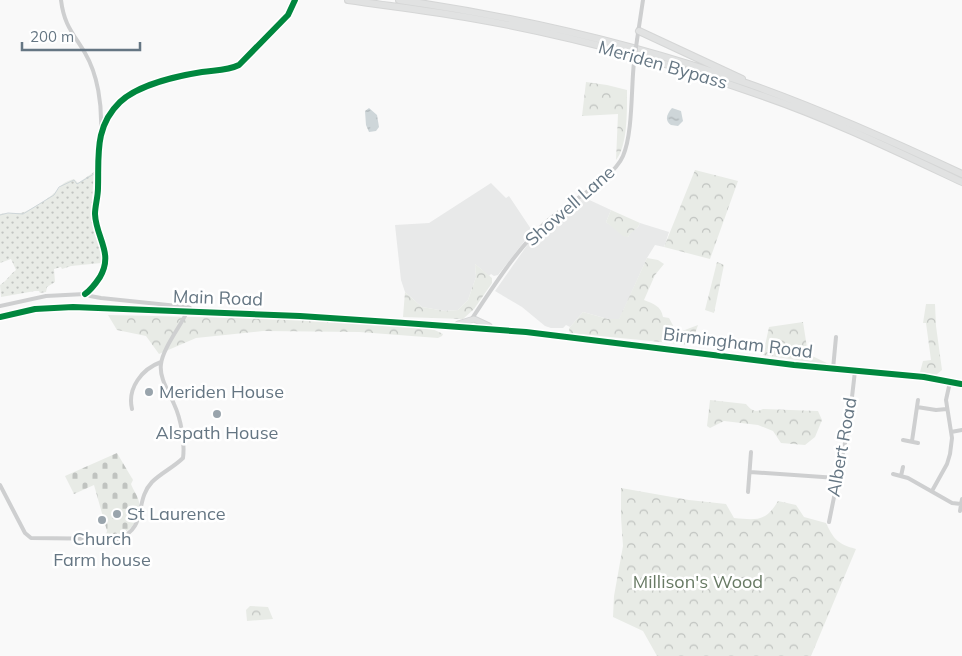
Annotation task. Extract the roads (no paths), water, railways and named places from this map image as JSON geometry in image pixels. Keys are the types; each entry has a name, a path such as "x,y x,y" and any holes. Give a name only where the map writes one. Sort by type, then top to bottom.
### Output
{"highway":[{"name":"Meriden Bypass","path":"348,0 472,18 541,32 654,61 753,92 806,112 878,142 962,182"},
{"name":"Meriden Bypass","path":"399,0 505,17 668,58 749,84 884,137 962,174"},
{"path":"639,31 738,76 749,84"}],"main road":[{"name":"Main Road","path":"0,317 35,309 59,307 300,316 473,328"},
{"name":"Main Road","path":"435,325 460,324 474,321"},
{"path":"473,328 469,325 474,321"},
{"name":"Birmingham Road","path":"474,321 485,326 510,331"},
{"name":"Birmingham Road","path":"473,328 833,369 905,375 962,384"}],"street":[{"path":"61,0 67,26 86,54 92,69 99,94 102,116 101,132"},
{"path":"85,294 98,279 106,263 95,213 98,197 98,143 107,120 120,102 138,91 174,77 229,69 239,65 288,15 295,0"},
{"name":"Showell Lane","path":"474,321 477,311 529,239 560,211 606,178 621,160 629,132 634,62 643,0"},
{"path":"102,116 107,120"},
{"path":"0,306 46,296 85,294 101,298 190,308 161,362 147,370 134,385 132,409"},
{"path":"833,369 836,337"},
{"path":"0,486 25,534 31,538 118,540 126,536 137,525 147,490 152,482 183,458 179,419 172,398 162,378 161,362"},
{"name":"Albert Road","path":"829,522 849,423 855,371"},
{"path":"932,491 947,464 950,454 951,432 946,400 950,382"},
{"path":"912,441 918,400"},
{"path":"917,407 936,410 947,408"},
{"path":"951,432 962,430"},
{"path":"903,440 918,442"},
{"path":"748,492 751,452"},
{"path":"901,476 903,467"},
{"path":"750,472 837,478"},
{"path":"893,474 908,478 952,503 961,504"},
{"path":"960,511 962,499"}],"water":[{"path":"369,108 377,115 379,127 376,131 369,132 366,125 365,111"},
{"path":"672,108 681,111 683,121 678,126 671,125 667,119"}],"waterway":[{"path":"0,215 8,213 23,214 54,195 59,187 74,180 77,184 94,174"}],"place":[{"name":"Meriden House","path":"149,392"},
{"name":"Alspath House","path":"217,414"},
{"name":"St Laurence","path":"117,514"},
{"name":"Church Farm house","path":"102,520"}],"park label":[{"name":"Millison's Wood","path":"698,582"}]}
